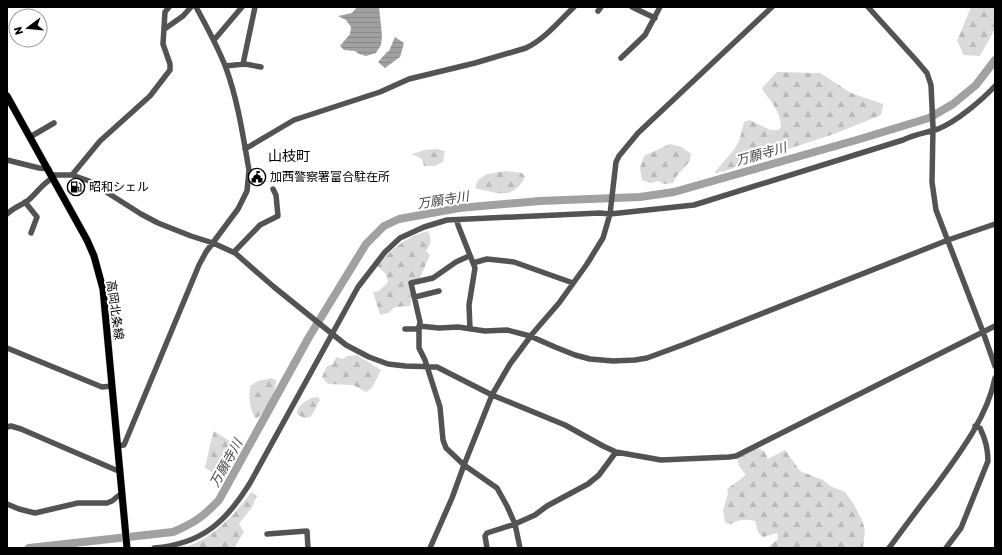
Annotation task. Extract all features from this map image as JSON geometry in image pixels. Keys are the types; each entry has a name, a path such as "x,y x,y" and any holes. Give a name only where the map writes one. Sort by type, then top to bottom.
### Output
{"main road":[{"name":"高岡北条線","path":"7,96 87,240 94,256 103,289 127,548"}],"street":[{"path":"72,175 100,141 150,96 170,70 170,64 163,44 165,12 169,7"},
{"path":"164,28 183,16 191,7"},
{"path":"118,446 124,445 199,265 238,209 247,191 249,170 234,92 214,40 196,7"},
{"path":"214,40 242,7"},
{"path":"243,64 255,7"},
{"path":"245,149 294,120 380,92 409,79 482,61 526,48 545,36 574,7"},
{"path":"632,7 655,18"},
{"path":"620,58 645,35 660,7"},
{"path":"430,548 452,498 492,395 510,364 530,336 549,316 591,260 603,238 610,213 616,162 619,156 655,117 772,7"},
{"path":"868,7 908,50 926,73 931,84 933,128 932,182 936,210 995,366"},
{"path":"225,66 243,64 261,67"},
{"path":"154,548 173,546 195,538 214,527 234,508 250,483 358,287 372,268 400,238 424,227 447,220 610,213 694,205 933,128 939,128 957,118 988,94 995,86"},
{"path":"30,137 54,123"},
{"path":"7,160 51,174 72,175 89,181 158,223 234,252 274,287 346,345 369,357 388,364 437,367 492,395 565,425 616,452 661,460 736,456 995,326"},
{"path":"7,214 13,208 25,202 48,180 51,174"},
{"path":"234,252 260,225 278,216 276,195 273,189"},
{"path":"25,202 37,217 31,233"},
{"path":"456,220 475,268 469,305 470,329"},
{"path":"405,329 419,327 458,327 485,332 507,330 530,336 590,359 613,361 647,358 948,240 995,224"},
{"path":"469,256 456,262 434,278 411,283 420,322 419,348 425,360 440,407 443,440 446,448 464,465 497,488 508,506 515,524 520,548"},
{"path":"473,263 487,259 514,262 573,283"},
{"path":"415,297 439,291"},
{"path":"7,348 102,388 112,386"},
{"path":"889,548 956,458 989,399 995,378"},
{"path":"7,427 11,426 21,429 116,470 120,470"},
{"path":"946,548 961,528 988,461 988,452 982,432 980,428 975,426"},
{"path":"487,548 485,536 487,533 515,524 535,515 547,506 588,484 599,475 616,452"},
{"path":"7,504 19,509 36,513 78,503 107,503 122,495"},
{"path":"267,534 307,531 308,548"}],"green space":[{"path":"971,7 995,7 995,29 980,56 964,55 957,41"},
{"path":"777,72 820,73 851,93 883,104 881,115 834,134 751,161 723,172 720,171 717,174 715,172 733,151 738,142 744,122 750,120 770,130 778,130 781,127 777,110 762,88"},
{"path":"670,144 682,147 691,154 690,161 676,177 673,183 664,184 658,181 651,183 642,180 640,168 644,156"},
{"path":"437,149 445,151 443,162 435,166 424,166 422,159 412,154 425,150"},
{"path":"506,171 522,173 525,177 515,190 497,193 475,188 478,180 487,174"},
{"path":"428,231 430,241 426,251 430,255 419,280 409,282 412,296 410,306 395,307 388,313 380,315 373,292 379,291 388,282 386,274 377,266 400,244 412,237"},
{"path":"357,355 381,370 372,388 366,392 353,385 328,384 322,377 327,366 333,364 336,357 342,359"},
{"path":"271,378 276,380 275,390 267,407 256,419 250,403 250,386 258,381"},
{"path":"318,397 320,400 312,415 306,418 297,414 297,410 304,403 311,398"},
{"path":"214,431 237,446 221,474 212,472 205,468"},
{"path":"757,448 764,451 768,459 785,450 800,471 823,480 830,486 845,492 862,520 865,530 863,548 767,548 778,539 777,533 763,537 758,532 755,521 752,520 740,520 731,524 725,523 723,510 728,494 727,489 746,475 739,466 737,457"},
{"path":"251,492 257,496 252,507 239,524 244,532 234,548 173,548 188,546 206,538 239,508"}],"shaded area":[{"path":"357,7 379,7 382,35 381,45 376,53 366,56 355,51 344,50 340,46 350,34 351,27 346,20 338,16 352,13"},
{"path":"395,37 404,43 400,57 385,68 378,62 389,51"}],"waterway":[{"name":"万願寺川","path":"29,548 173,532 187,526 208,511 219,500 309,337 366,244 384,226 399,219 459,208 540,201 640,197 674,192 929,118 953,104 976,85 995,60"}],"place":[{"name":"加西警察署富合駐在所","path":"257,177"},
{"name":"昭和シェル","path":"76,187"}],"district":[{"name":"山枝町","path":"289,156"}]}
